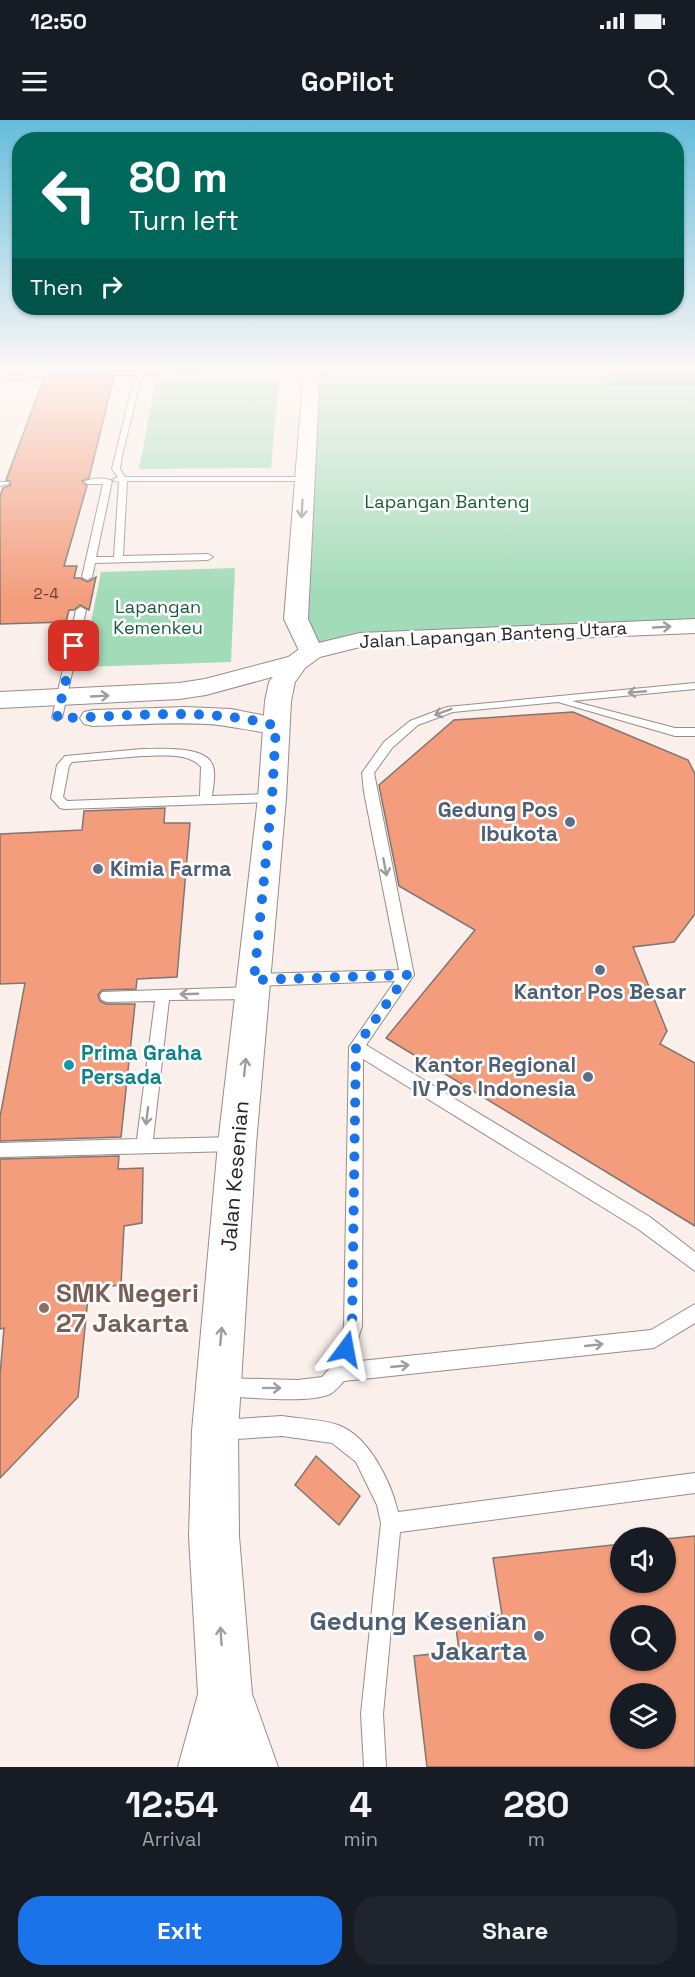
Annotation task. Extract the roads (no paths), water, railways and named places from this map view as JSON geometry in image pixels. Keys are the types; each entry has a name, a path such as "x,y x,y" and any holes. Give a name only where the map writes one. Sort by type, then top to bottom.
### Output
{"street":[{"path":"304,658 296,619 307,444"},
{"name":"Jalan Lapangan Banteng Utara","path":"60,708 206,687 360,640 695,626"},
{"name":"Jalan Kesenian","path":"225,1694 214,1536 216,1409 237,1144 272,798 276,726 282,682 304,658"},
{"path":"0,700 60,708 249,718 276,726"},
{"path":"0,720 60,708"},
{"path":"206,1767 225,1694"},
{"path":"225,1694 250,1767"}],"lane":[{"path":"118,559 123,480 116,469 121,444"},
{"path":"88,482 304,479"},
{"path":"87,577 108,481"},
{"path":"90,560 207,557"},
{"path":"60,708 81,610"},
{"path":"216,1409 298,1389 327,1386 339,1372 352,1326 356,1047 407,975 368,773 388,745 414,723 451,709 695,686"},
{"path":"555,699 675,732 695,732"},
{"path":"206,800 206,764 201,757 189,753 126,754 69,759 63,765 57,798 64,805 272,798"},
{"path":"106,996 163,995 407,975"},
{"path":"144,1146 163,995"},
{"path":"356,1047 644,1222 695,1263"},
{"path":"0,1150 237,1144"},
{"path":"339,1372 654,1339 695,1313"},
{"path":"216,1409 282,1426 336,1434 363,1455 386,1503 391,1523 372,1714 375,1767"},
{"path":"391,1523 695,1483"},
{"path":"225,1694 240,1767"}],"place":[{"name":"Gedung Pos Ibukota","path":"570,822"},
{"name":"Kimia Farma","path":"98,869"},
{"name":"Kantor Pos Besar","path":"600,970"},
{"name":"Prima Graha Persada","path":"69,1065"},
{"name":"Kantor Regional IV Pos Indonesia","path":"588,1077"},
{"name":"SMK Negeri 27 Jakarta","path":"44,1308"},
{"name":"Gedung Kesenian Jakarta","path":"539,1636"}],"park label":[{"name":"Lapangan Banteng","path":"447,502"},
{"name":"Lapangan Kemenkeu","path":"158,617"}]}
